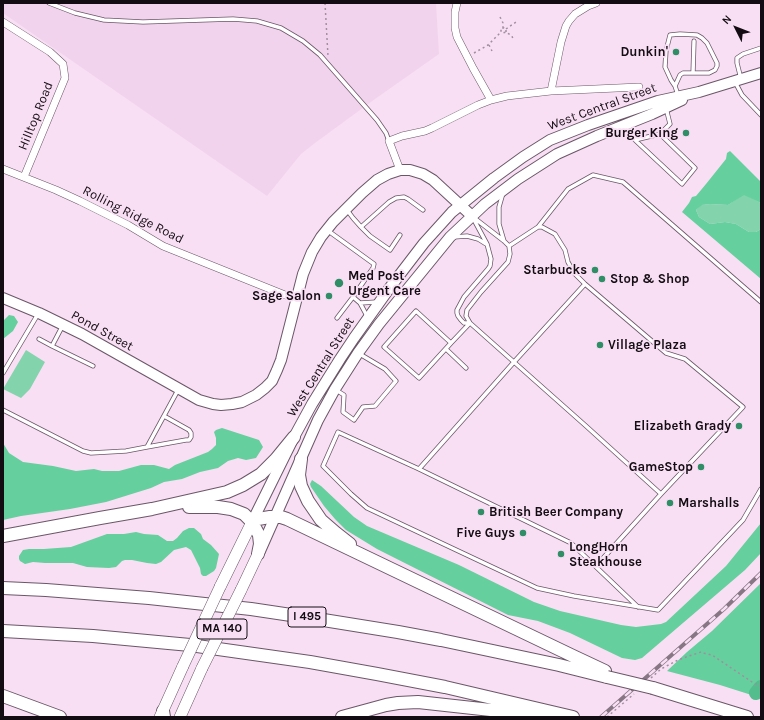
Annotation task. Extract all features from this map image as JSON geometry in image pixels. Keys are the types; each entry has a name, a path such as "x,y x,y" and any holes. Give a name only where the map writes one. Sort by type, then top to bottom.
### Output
{"highway":[{"path":"3,536 152,509 219,494 243,485 266,469 294,436"},
{"path":"301,458 299,475 300,480 305,496 311,506 326,525 374,560"},
{"path":"152,509 203,506 231,509 244,514 252,522 259,535 260,544 258,554"},
{"path":"252,522 264,517 287,519 573,656 608,675"},
{"name":"I 495","path":"3,588 149,598 215,605 288,614 398,632 651,684 676,695 747,717"},
{"path":"3,631 93,636 190,645 310,662 445,687 556,715"},
{"path":"3,696 60,717"},
{"path":"342,717 386,705 418,702 573,717"}],"main road":[{"name":"West Central Street","path":"180,717 202,668 258,554 318,420 335,389 358,353 383,319 450,237 504,189 557,154 699,92 761,73"},
{"name":"West Central Street","path":"162,715 220,587 294,436 326,381 378,302 424,243 452,212 475,192 511,165 550,140 658,101 677,91 699,92"},
{"path":"400,170 410,170 426,175 472,216"},
{"name":"Pond Street","path":"3,298 64,324 181,391 206,403 227,405 237,403 256,395 265,388 275,376 281,360 303,274 308,259 316,245 327,230 368,186 384,175 400,170"}],"street":[{"path":"457,3 455,12 455,28 458,37 467,57 491,100"},
{"path":"551,91 561,42 566,26 575,14 596,3"},
{"name":"Hilltop Road","path":"3,22 50,52 63,64 65,78 24,177"},
{"path":"400,170 389,141 402,136 425,131 491,100 507,96 551,91 639,87"},
{"name":"Rolling Ridge Road","path":"3,169 80,201 128,225 163,246 285,295 296,298"}],"lane":[{"path":"50,3 86,17 111,21 143,22 233,19 257,21 282,28 313,48 329,64 377,120 386,133 389,141"},
{"path":"670,35 697,35 707,42 717,66 712,72 683,73 680,75 677,91 665,67 666,51 670,35"},
{"path":"693,73 694,41"},
{"path":"761,48 743,54 738,58 737,63 738,80 742,95 761,116"},
{"path":"635,140 660,134 670,124 666,107"},
{"path":"758,112 761,108"},
{"path":"621,126 682,184 695,168 660,134"},
{"path":"509,246 538,227 568,189 593,175 623,182 761,302"},
{"path":"504,189 499,207 499,224 504,241"},
{"path":"361,228 389,202 396,198 404,197 423,210"},
{"path":"346,209 361,228 390,250 400,235"},
{"path":"472,216 504,241 509,246 510,254 508,262 467,310 466,316 470,323 661,494"},
{"path":"470,323 466,323 461,320 458,316 457,310 464,297 490,266 491,259 487,244 472,216"},
{"path":"538,227 542,227 555,234 565,250 568,262 574,273 585,284 666,353 686,359 742,407 596,566"},
{"path":"327,230 374,264 373,268 337,318"},
{"path":"450,237 467,236 478,239 487,244"},
{"path":"419,469 585,284"},
{"path":"353,297 360,303 368,317"},
{"path":"360,303 378,302"},
{"path":"451,343 416,311 384,346 419,378 470,323"},
{"path":"3,373 39,313"},
{"path":"52,346 64,324"},
{"path":"38,339 92,366"},
{"path":"446,349 466,368"},
{"path":"335,389 344,395 343,412 354,420 363,407 375,406 396,381 385,369 358,353"},
{"path":"147,447 164,416 181,391"},
{"path":"3,410 86,452 126,451 190,438 192,434 189,430 164,416"},
{"path":"638,606 571,543 419,469 338,432 323,466 366,508 537,588 658,610 743,520 761,490"}],"path":[{"path":"325,3 329,64"},
{"path":"467,57 488,45 501,32 503,23 500,16"},
{"path":"506,29 516,22"},
{"path":"501,32 506,32 512,36 513,39"},
{"path":"488,45 492,51"},
{"path":"651,684 660,669 678,660 704,652 712,655 755,684 761,686"},
{"path":"607,717 638,690"}],"shaded area":[{"path":"3,3 436,3 439,54 301,154 267,196 3,13"}],"green space":[{"path":"730,151 761,182 761,203 744,195 728,205 702,205 696,210 699,217 710,224 725,222 736,224 749,232 756,232 761,229 761,279 682,212 692,197 696,196 726,159 727,153"},
{"path":"744,194 761,203 761,229 756,232 749,232 736,224 725,222 710,224 699,217 696,210 701,205 728,205"},
{"path":"9,315 14,316 18,322 13,331 3,339 3,321"},
{"path":"26,350 45,362 30,389 21,398 3,389"},
{"path":"222,428 259,440 263,447 256,458 246,460 238,458 228,461 218,468 200,472 182,479 164,482 151,488 106,502 3,520 3,443 9,453 23,462 76,471 94,469 102,471 119,471 141,465 154,465 169,469 212,449 216,445 214,432"},
{"path":"312,480 321,486 354,517 367,526 459,565 534,602 560,611 621,625 636,627 666,622 726,566 761,523 761,553 745,570 642,658 635,660 622,658 570,633 538,621 508,615 377,549 346,530 335,519 311,487 310,484"},
{"path":"189,528 194,528 201,534 203,539 219,554 216,568 206,576 201,574 200,568 191,550 186,547 174,550 161,562 156,564 125,560 116,567 109,568 87,567 73,563 33,562 25,564 19,559 19,556 23,550 71,547 107,534 136,532 158,535 167,541 173,541 183,531"},
{"path":"761,583 761,698 667,671 712,631"}],"waterway":[{"path":"756,693 761,687"}],"railway":[{"path":"601,717 724,609 761,573"}],"place":[{"name":"Dunkin'","path":"676,52"},
{"name":"Burger King","path":"686,133"},
{"name":"Starbucks","path":"595,270"},
{"name":"Stop & Shop","path":"602,279"},
{"name":"Med Post Urgent Care","path":"339,283"},
{"name":"Sage Salon","path":"329,296"},
{"name":"Village Plaza","path":"600,345"},
{"name":"Elizabeth Grady","path":"739,426"},
{"name":"GameStop","path":"701,467"},
{"name":"Marshalls","path":"670,503"},
{"name":"British Beer Company","path":"481,512"},
{"name":"Five Guys","path":"523,533"},
{"name":"LongHorn Steakhouse","path":"561,554"}]}
